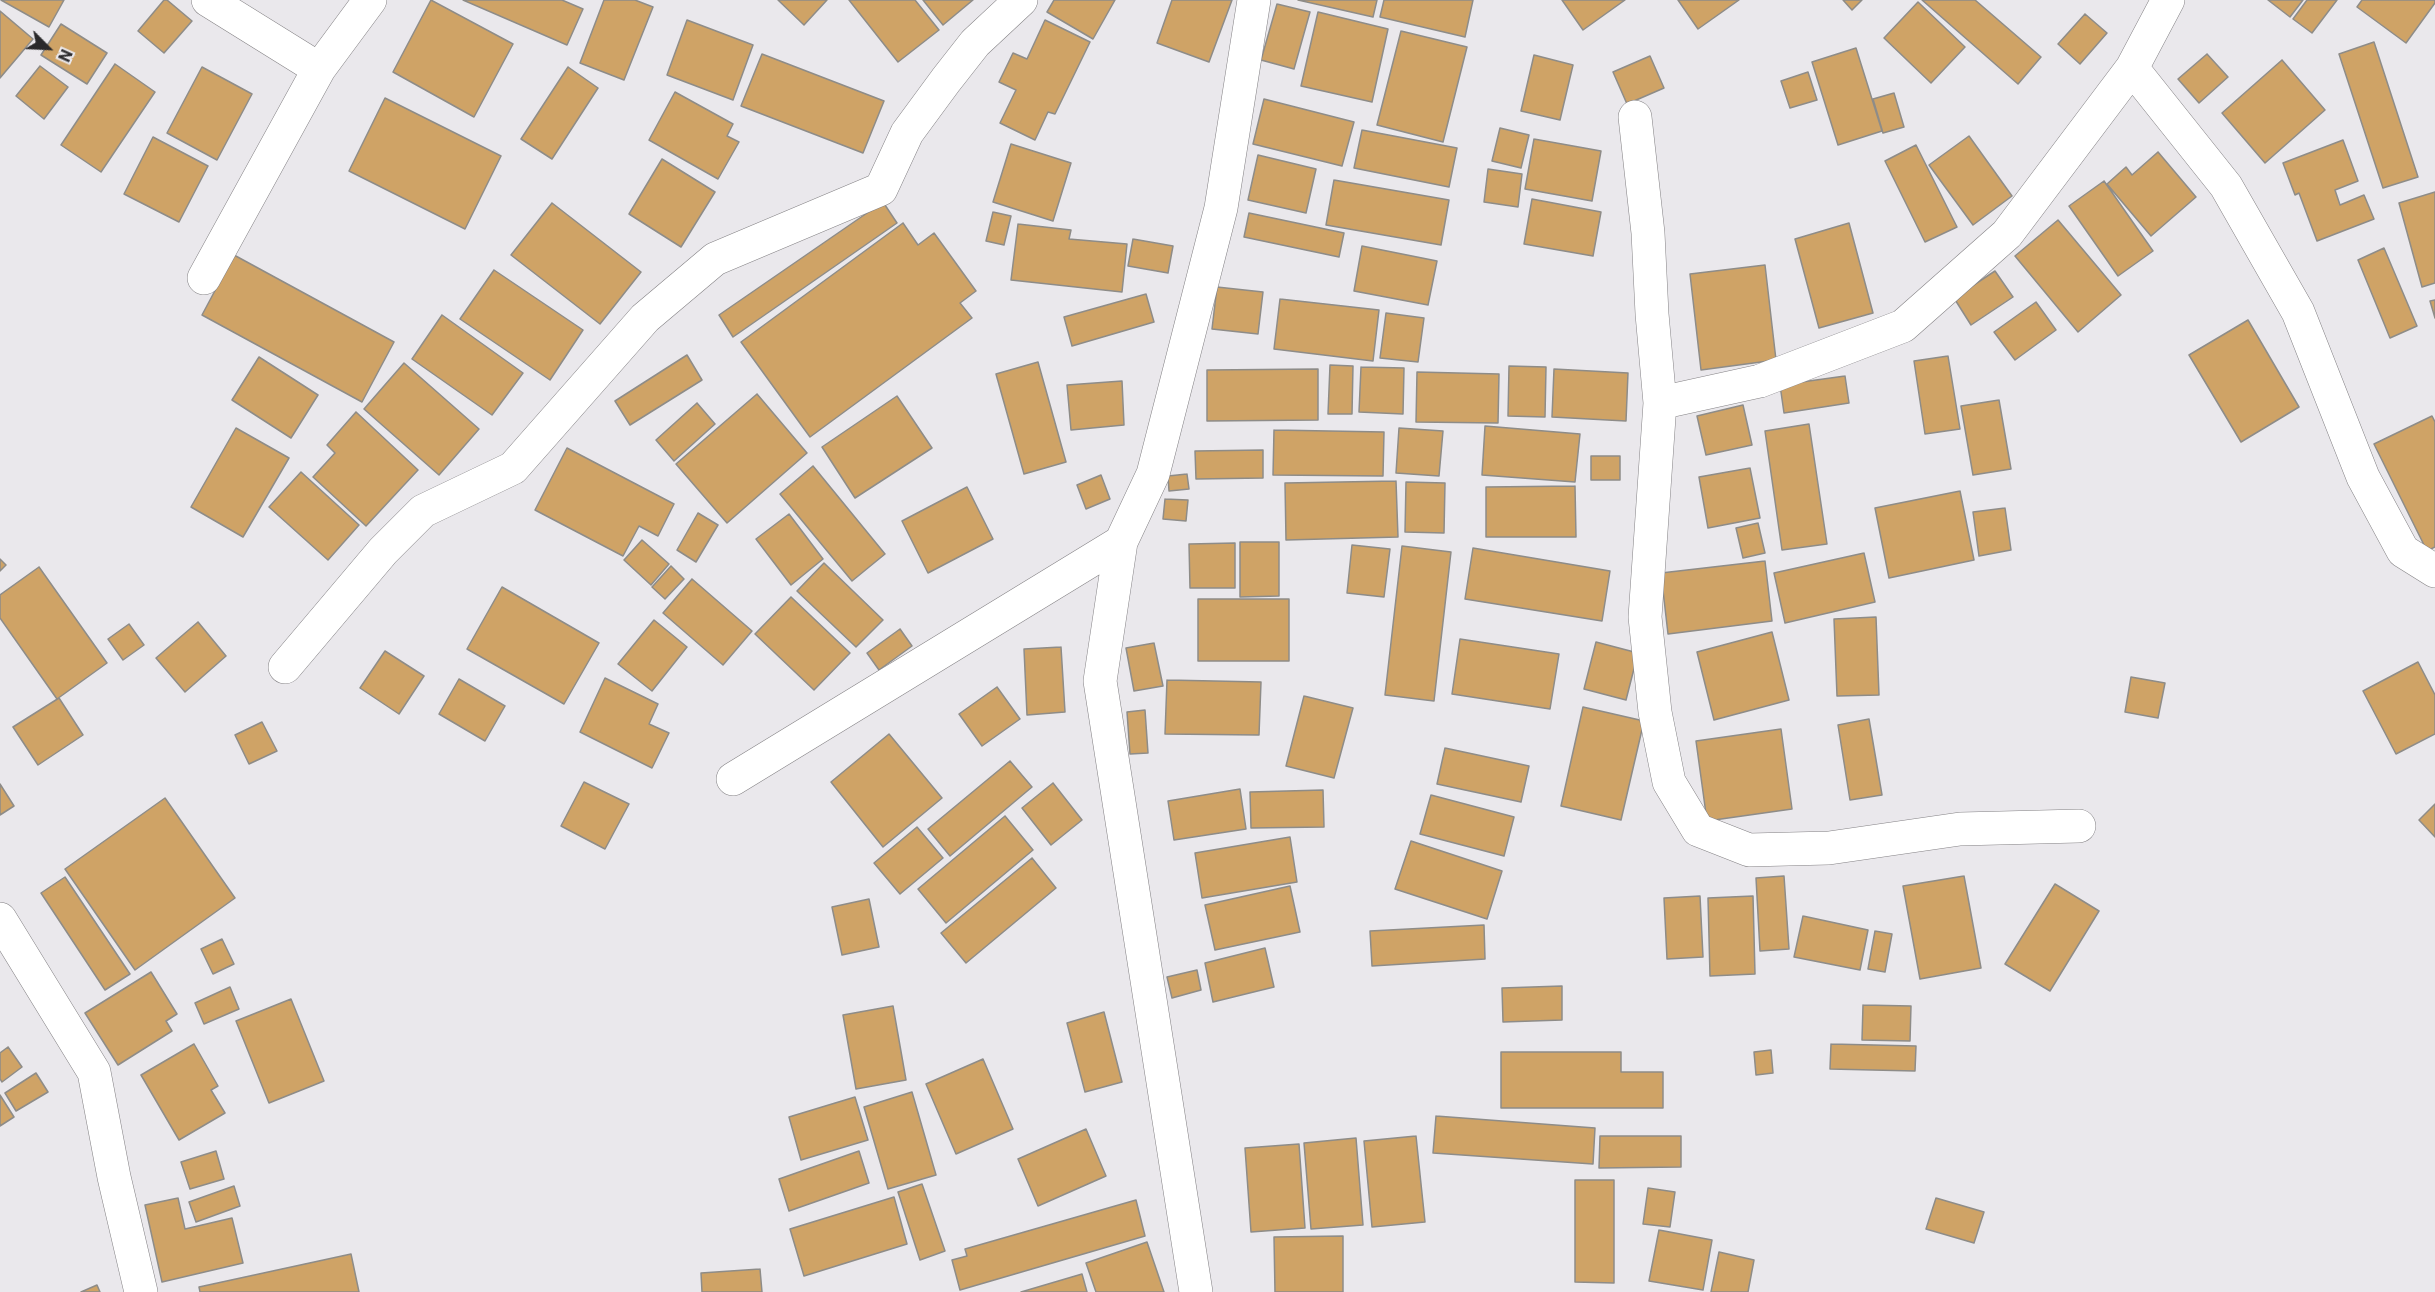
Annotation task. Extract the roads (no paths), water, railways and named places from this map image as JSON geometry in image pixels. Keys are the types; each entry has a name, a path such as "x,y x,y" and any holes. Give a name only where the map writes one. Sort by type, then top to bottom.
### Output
{"street":[{"path":"208,0 319,69"},
{"path":"204,278 319,69 370,0"},
{"path":"285,667 383,551 423,511 513,468 645,318 716,259 881,189 907,134 946,80 975,44 1021,0"},
{"path":"1196,1292 1100,681 1121,542 1153,474 1221,208 1254,0"},
{"path":"1660,403 1760,381 1903,326 2007,234 2132,68 2168,0"},
{"path":"2132,68 2226,186 2298,312 2364,477 2403,551 2435,571"},
{"path":"1635,117 1648,233 1660,403 1645,617 1655,712 1669,782 1698,830 1749,850 1829,848 1960,829 2079,826"},
{"path":"733,779 1121,542"},
{"path":"0,919 94,1072 114,1177 141,1292"}]}
